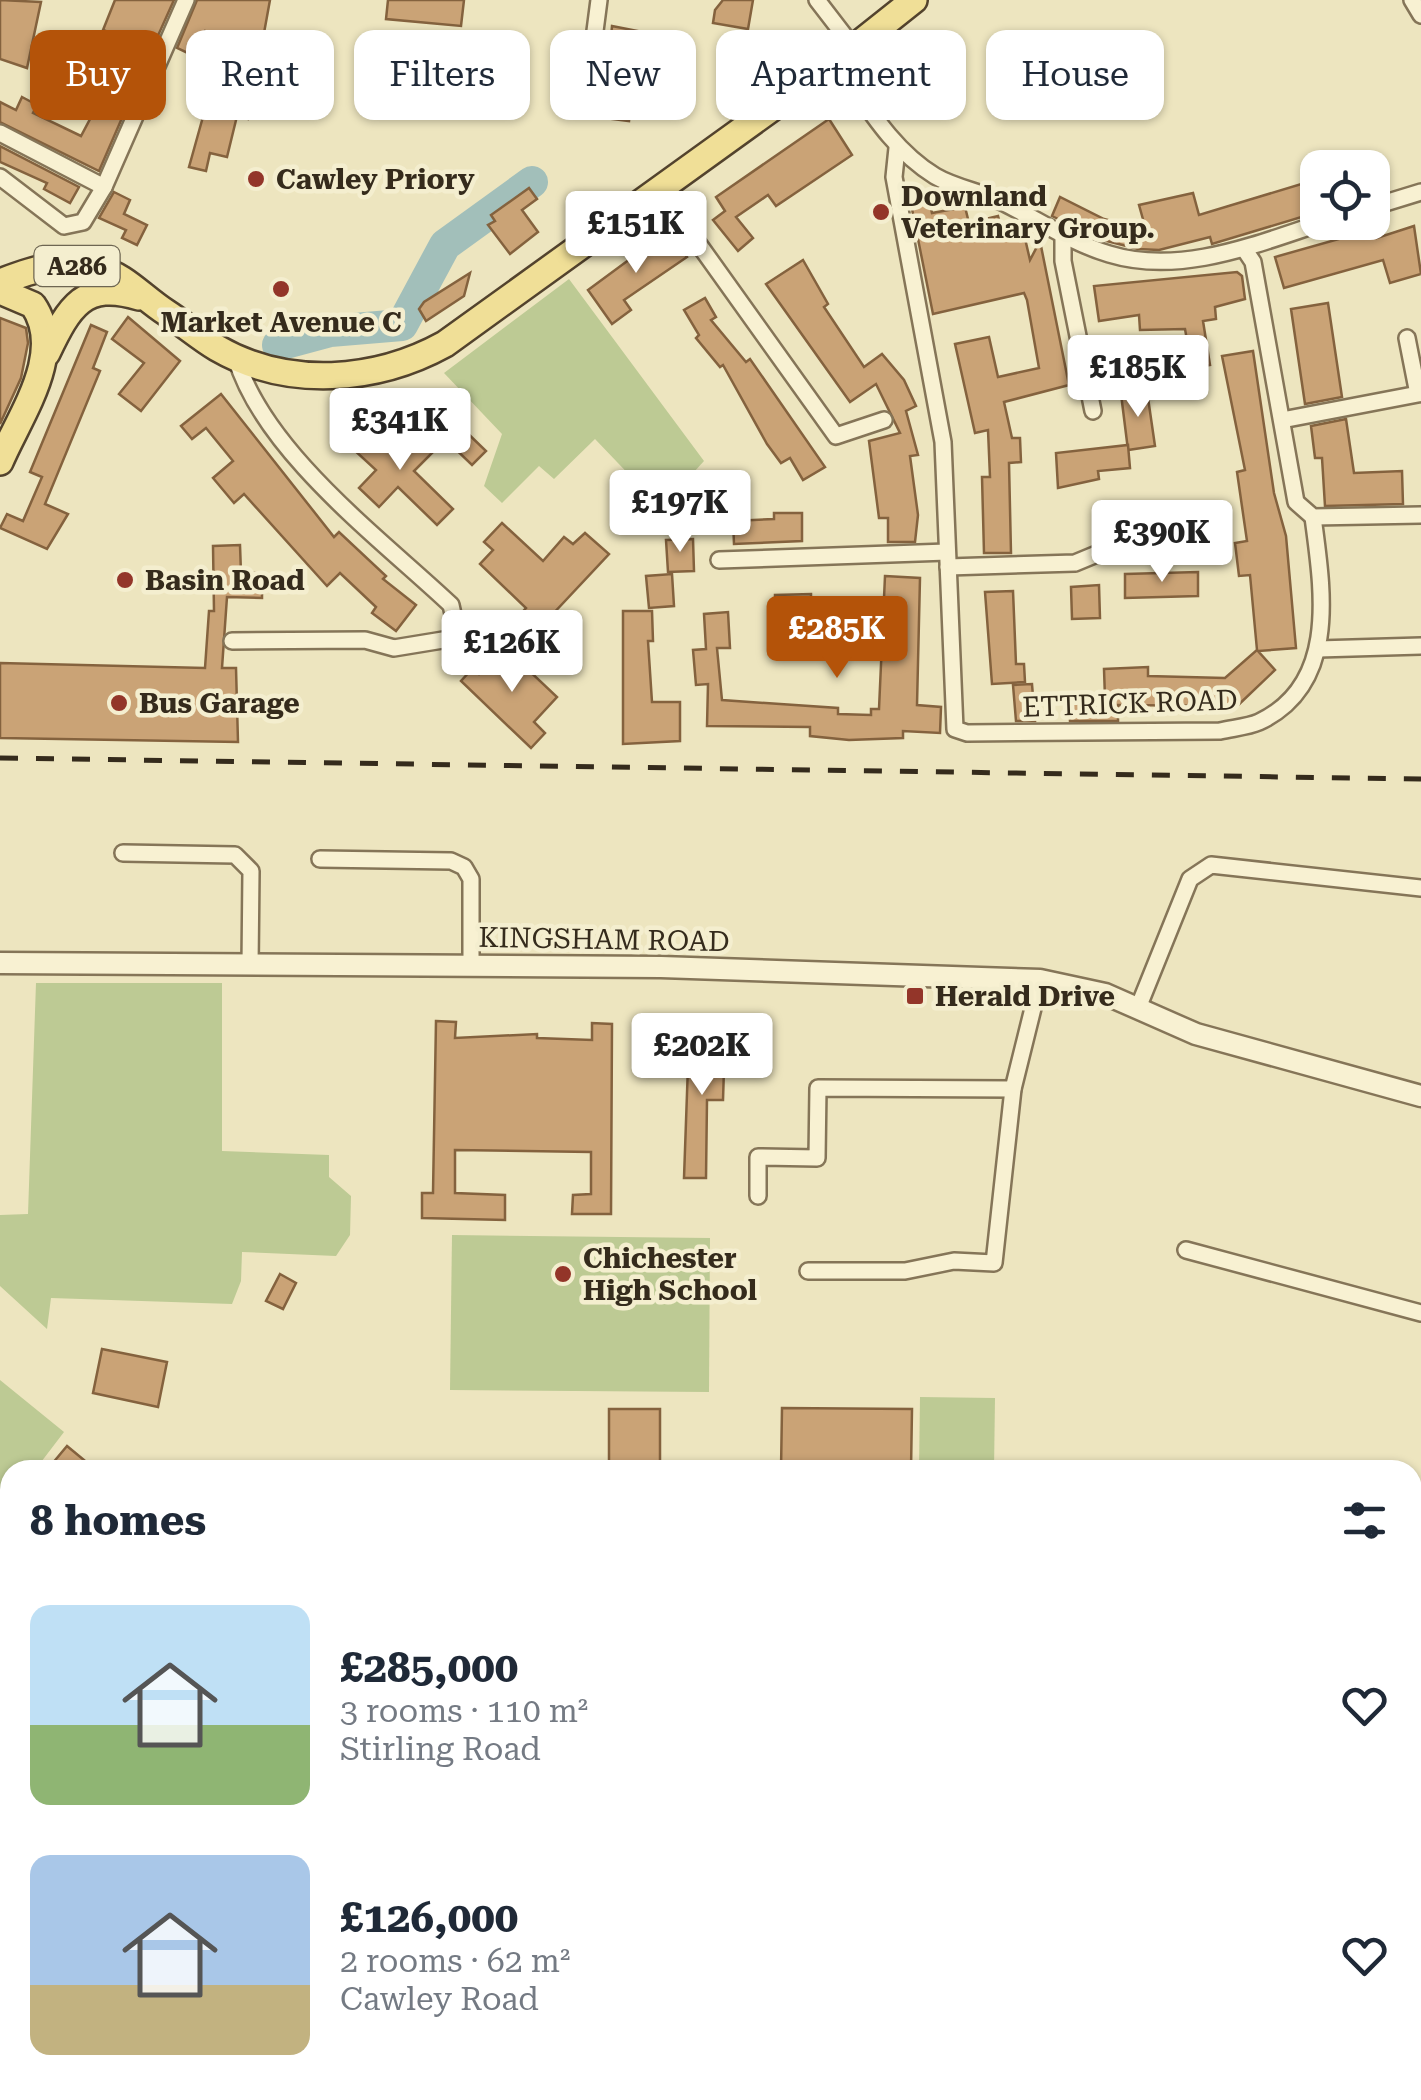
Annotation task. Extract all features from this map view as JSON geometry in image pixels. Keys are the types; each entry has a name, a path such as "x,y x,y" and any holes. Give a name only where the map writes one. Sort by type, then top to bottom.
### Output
{"main road":[{"name":"A286","path":"876,30 914,0"},
{"name":"A286","path":"0,282 55,264 94,267 125,278 146,299 236,358 282,372 327,377 374,372 419,358 756,120"},
{"name":"A286","path":"0,462 64,319 94,291 115,290 146,299"},
{"name":"A286","path":"0,291 33,305 47,332 45,357"}],"street":[{"path":"0,176 64,226 78,226 104,187 186,0"},
{"path":"595,30 600,0"},
{"path":"816,0 832,30"},
{"path":"1412,0 1421,15"},
{"path":"881,120 897,148 938,178 1002,201 1064,236 1138,261 1172,262 1244,250 1300,230"},
{"path":"0,133 104,187"},
{"path":"897,148 894,177 898,204 943,442 948,560"},
{"path":"660,190 836,436 884,420"},
{"path":"1390,201 1421,192"},
{"path":"1064,236 1063,262 1093,411"},
{"path":"1244,250 1252,262 1296,502 1313,517 1421,514"},
{"path":"1282,420 1418,394 1407,338"},
{"path":"232,641 365,640 404,648 449,639 456,628 452,605 285,444 242,380 236,358"},
{"name":"ETTRICK ROAD","path":"948,560 955,730 967,734 1220,731 1259,722 1290,696 1318,648 1323,596 1313,517"},
{"path":"719,560 1075,563 1104,551 1175,548"},
{"path":"1318,648 1421,646"},
{"path":"123,853 234,855 251,871 250,966"},
{"path":"320,858 451,862 464,867 471,879 471,964"},
{"path":"1138,1008 1190,879 1211,865 1421,888"},
{"name":"KINGSHAM ROAD","path":"0,962 471,964 1040,980 1104,994 1196,1034 1421,1096"},
{"path":"808,1271 906,1271 954,1262 994,1263 1013,1089 1040,980"},
{"path":"758,1196 758,1158 818,1158 818,1088 1013,1089"},
{"path":"1186,1250 1421,1313"}],"green space":[{"path":"569,279 704,461 661,508 595,439 554,479 539,466 502,503 484,486 502,434 444,373"},
{"path":"36,983 222,983 222,1151 329,1155 329,1177 351,1196 350,1235 336,1256 242,1252 241,1281 232,1304 51,1298 47,1329 0,1286 0,1215 28,1214"},
{"path":"452,1235 710,1238 709,1392 450,1390"},
{"path":"0,1380 64,1432 43,1460 0,1460"},
{"path":"920,1397 995,1398 994,1460 919,1460"}],"building":[{"path":"0,0 41,2 35,30 30,30 27,68 0,59"},
{"path":"115,0 174,0 161,30 103,30"},
{"path":"197,0 270,0 265,30 186,30 186,52 177,48"},
{"path":"388,0 464,0 461,26 386,19"},
{"path":"723,0 753,0 748,29 713,23 715,10"},
{"path":"22,97 30,101 30,120 48,120 81,136 90,120 121,120 99,171 0,122 0,102 16,110"},
{"path":"202,120 236,120 227,157 210,153 206,171 189,167"},
{"path":"828,120 852,155 776,206 768,195 736,217 753,238 738,251 713,220 725,211 716,197"},
{"path":"0,146 79,187 70,203 44,189 47,183 0,162"},
{"path":"1300,184 1300,217 1212,244 1210,237 1159,250 1138,249 1099,239 1052,216 1060,197 1104,219 1146,230 1139,205 1193,193 1199,215"},
{"path":"529,188 537,199 522,210 538,232 510,254 488,225 495,221 491,215"},
{"path":"114,192 130,200 124,214 147,225 137,245 122,238 126,230 99,218"},
{"path":"928,195 932,213 965,207 969,223 998,216 1003,234 1023,230 1030,260 1040,241 1069,385 1004,402 1012,438 1020,438 1021,462 1009,463 1011,553 984,553 982,477 990,477 988,430 975,433 955,344 989,337 998,377 1039,368 1027,300 1024,293 933,314 910,199"},
{"path":"1414,226 1421,274 1390,283 1383,260 1284,288 1275,257 1335,240 1390,240 1390,234"},
{"path":"668,231 687,257 624,300 631,310 612,324 588,290"},
{"path":"803,260 828,304 824,307 864,367 882,354 904,380 916,406 906,411 918,455 910,456 918,515 915,542 888,542 888,518 879,518 869,441 900,433 876,384 850,402 766,284"},
{"path":"1237,272 1242,276 1245,299 1215,307 1216,319 1203,321 1210,365 1192,368 1185,329 1140,330 1139,315 1099,321 1094,286"},
{"path":"470,273 464,296 426,321 419,309 424,302"},
{"path":"705,298 716,317 711,320 746,362 750,359 825,467 803,480 790,458 781,463 767,444 723,365 720,367 696,338 699,335 684,310"},
{"path":"1328,303 1342,397 1305,404 1291,309"},
{"path":"128,317 180,361 141,411 119,394 144,363 112,339"},
{"path":"0,318 26,328 28,343 21,378 0,424"},
{"path":"91,325 107,332 93,368 100,371 45,504 68,514 47,549 0,528 7,514 23,521 42,477 30,472"},
{"path":"1253,351 1274,493 1286,536 1296,648 1258,651 1275,670 1233,710 1230,706 1118,705 1118,721 1070,721 1069,699 1105,698 1104,669 1148,667 1148,676 1225,678 1257,650 1250,575 1239,576 1235,543 1247,541 1237,472 1245,470 1222,356"},
{"path":"1147,391 1155,446 1128,450 1121,394"},
{"path":"221,394 334,537 339,532 386,576 383,579 416,605 396,631 372,613 376,607 340,573 327,586 244,494 234,503 213,478 233,461 206,428 192,439 181,426"},
{"path":"1346,419 1354,473 1402,471 1403,504 1325,506 1322,458 1315,458 1311,426"},
{"path":"457,423 486,451 472,465 443,437"},
{"path":"373,428 395,449 412,432 433,452 414,471 453,509 437,525 398,487 379,507 359,488 376,470 352,448"},
{"path":"1128,445 1130,468 1098,471 1099,479 1058,488 1056,453"},
{"path":"1188,506 1190,533 1108,538 1106,511"},
{"path":"774,513 802,513 802,541 734,544 733,521 774,519"},
{"path":"502,523 543,561 564,537 573,544 585,533 609,554 534,634 517,618 526,608 480,564 493,550 484,542"},
{"path":"693,539 694,571 668,572 666,540"},
{"name":"Bus Garage","path":"240,545 241,573 262,573 262,598 227,597 222,668 236,668 238,742 0,738 0,663 205,668 209,611 214,611 213,546"},
{"path":"1198,572 1198,596 1125,598 1125,574"},
{"path":"672,574 674,606 649,608 646,576"},
{"path":"885,576 920,578 917,705 941,707 940,733 903,731 903,738 849,740 810,736 810,727 707,726 708,684 696,685 693,650 706,649 704,614 728,612 730,648 717,648 722,700 838,708 838,714 871,715 871,709 879,709"},
{"path":"1099,585 1100,618 1072,619 1071,587"},
{"path":"1013,591 1016,664 1024,664 1025,682 992,684 985,592"},
{"path":"811,594 811,618 775,619 775,595"},
{"path":"623,611 652,611 653,641 648,641 652,702 680,702 680,741 623,744"},
{"path":"504,647 557,697 534,722 545,733 531,748 461,681 473,668 479,674"},
{"path":"1032,684 1035,721 1016,721 1013,685"},
{"path":"436,1021 456,1022 455,1038 537,1034 537,1038 592,1040 592,1023 612,1024 611,1214 572,1214 573,1195 591,1194 591,1152 455,1150 455,1193 505,1195 505,1220 422,1218 422,1193 433,1193"},
{"path":"689,1037 725,1037 723,1100 707,1100 706,1178 684,1178"},
{"path":"280,1274 296,1283 283,1309 266,1301"},
{"path":"102,1349 167,1362 158,1407 93,1393"},
{"path":"782,1408 912,1409 911,1460 781,1460"},
{"path":"609,1409 660,1409 660,1460 609,1460"},
{"path":"67,1446 84,1460 55,1460"}],"waterway":[{"path":"278,345 330,331 402,325 445,245 532,182"}],"railway":[{"path":"0,758 1421,779"}],"place":[{"name":"Cawley Priory","path":"256,179"},
{"name":"Downland Veterinary Group.","path":"881,212"},
{"name":"Market Avenue C","path":"281,289"},
{"name":"Basin Road","path":"125,580"},
{"name":"Bus Garage","path":"119,703"},
{"name":"Herald Drive","path":"915,996"},
{"name":"Chichester High School","path":"563,1274"}]}
